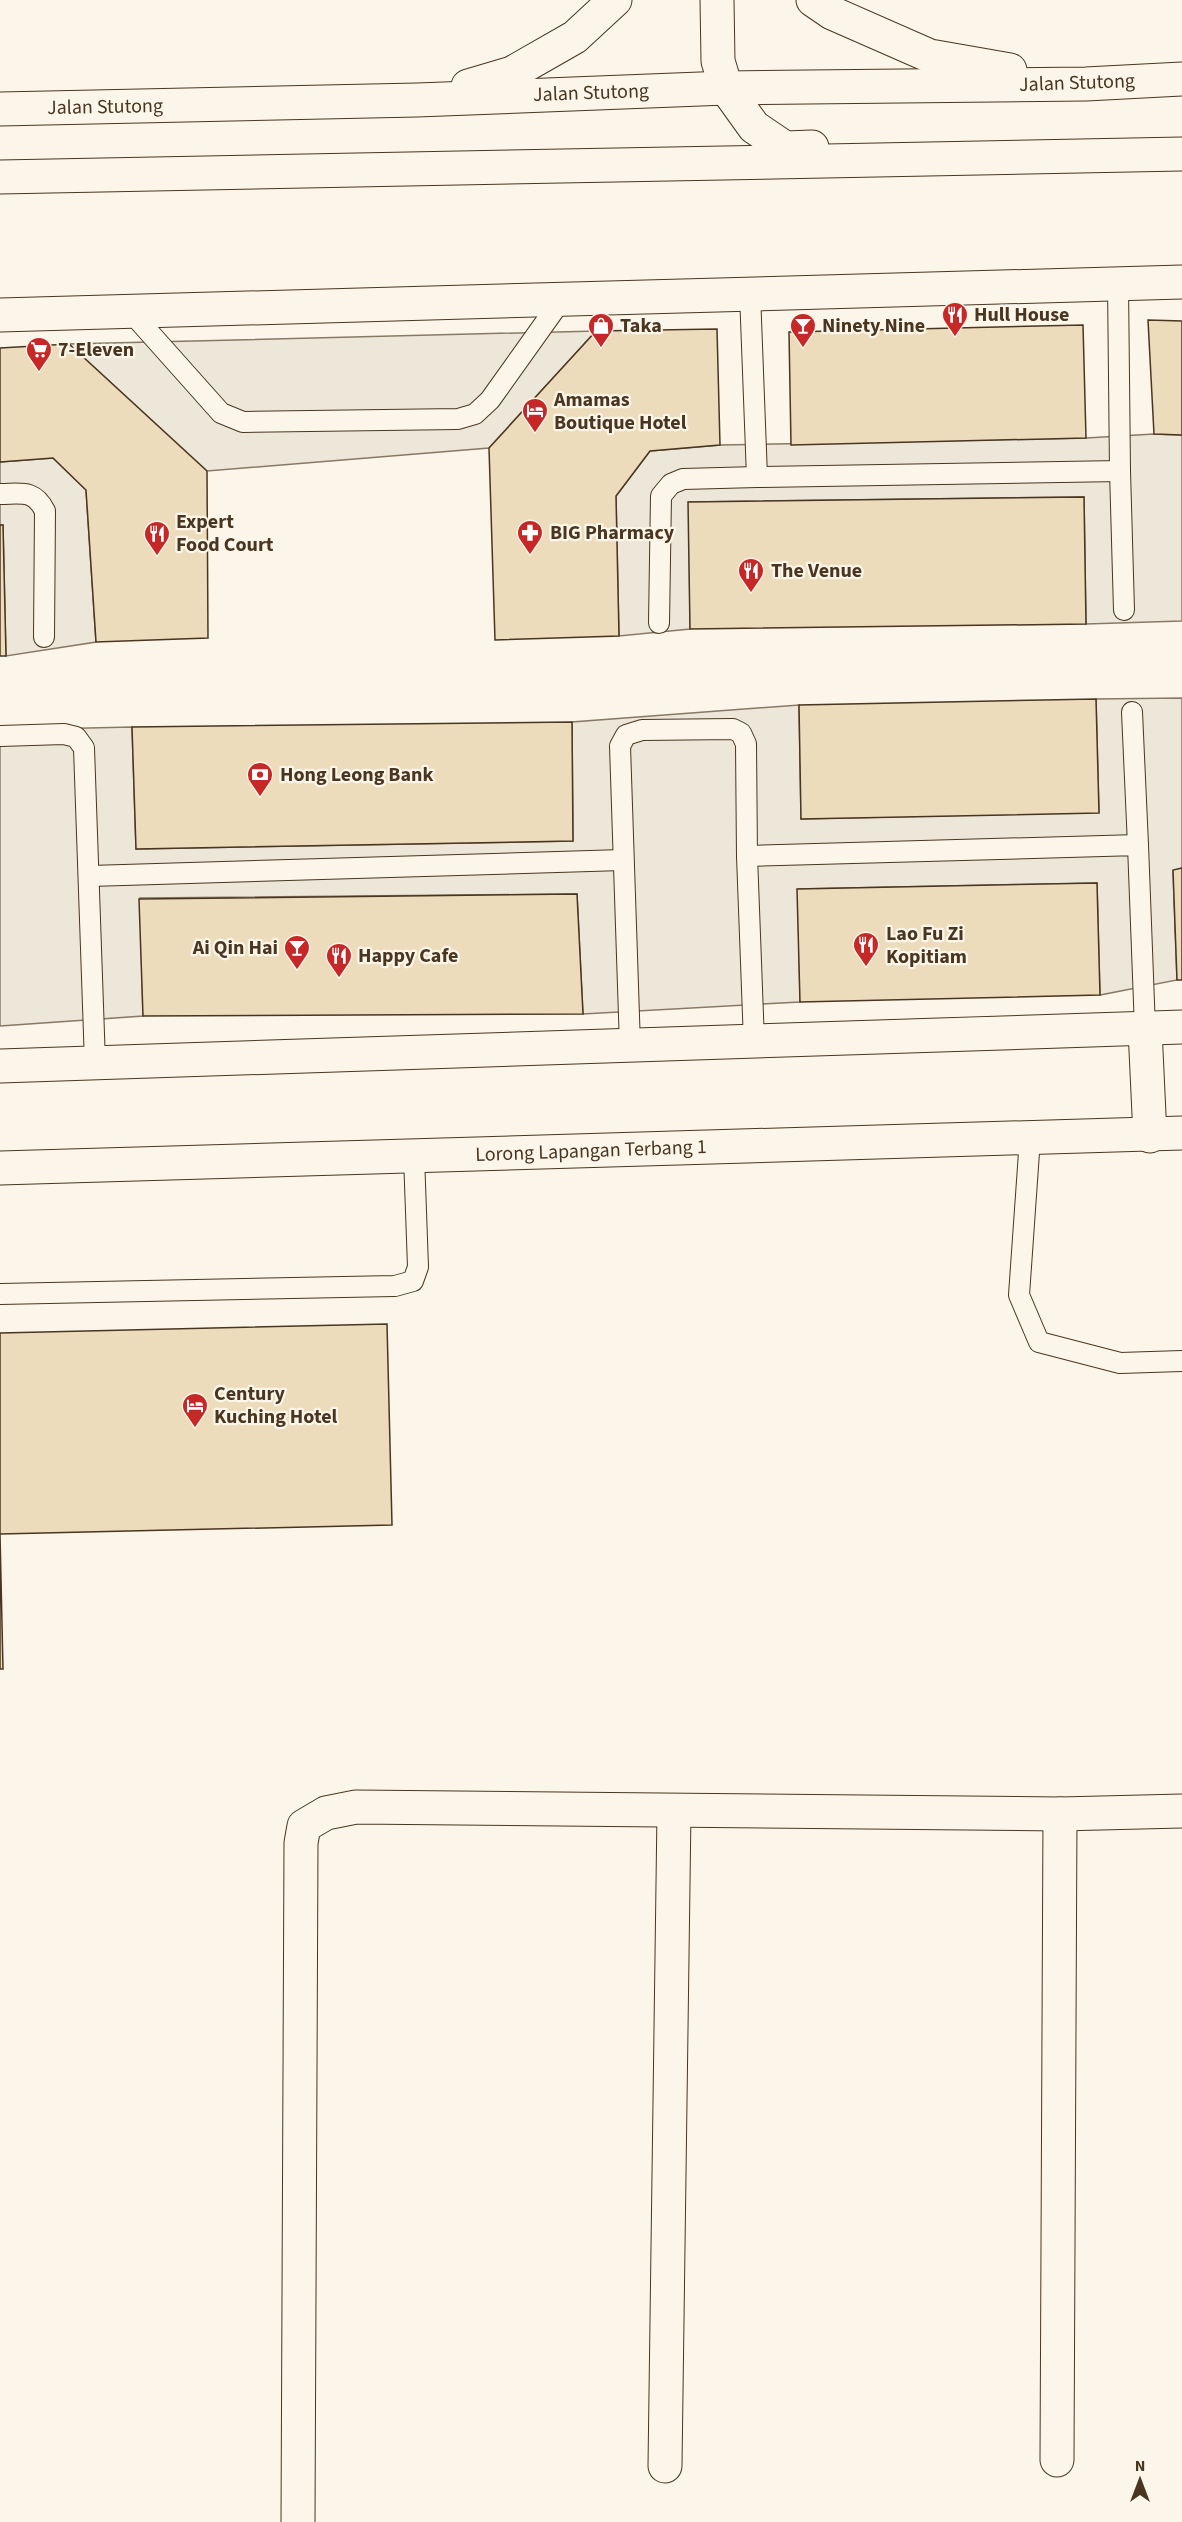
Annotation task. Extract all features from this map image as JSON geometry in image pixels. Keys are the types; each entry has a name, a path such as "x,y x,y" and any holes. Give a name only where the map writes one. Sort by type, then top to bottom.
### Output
{"street":[{"path":"417,100 512,73 575,36 615,0"},
{"path":"717,0 718,61 726,88 754,127 785,148 1121,134 1182,136"},
{"path":"813,0 832,13 930,56 1086,84"},
{"name":"Jalan Stutong","path":"0,109 417,100 726,88 1086,84 1182,80"},
{"path":"0,177 1182,154"},
{"path":"0,315 1182,282"},
{"path":"0,1066 1182,1028"},
{"path":"1145,1029 1150,1136"},
{"name":"Lorong Lapangan Terbang 1","path":"0,1168 1150,1136 1182,1133"},
{"path":"298,2522 301,1843 304,1826 326,1813 356,1807 1060,1814 1182,1811"},
{"path":"665,2466 674,1811"},
{"path":"1057,2460 1060,1814"}],"lane":[{"path":"1118,284 1124,610"},
{"path":"750,293 757,477"},
{"path":"131,312 221,413 243,422 458,419 475,414 490,400 562,299"},
{"path":"659,623 661,496 670,484 683,479 1120,471"},
{"path":"0,494 32,494 40,501 45,511 45,637"},
{"path":"1132,712 1145,1029"},
{"path":"630,1046 620,746 626,735 642,730 733,729 741,733 746,744 747,856 754,1042"},
{"path":"0,735 64,734 76,737 84,748 95,1063"},
{"path":"747,856 1138,845"},
{"path":"90,876 623,860"},
{"path":"1030,1138 1019,1295 1040,1342 1120,1364 1182,1361"},
{"path":"0,1294 395,1286 413,1281 418,1266 414,1156"}],"shaded area":[{"path":"596,331 489,448 207,471 69,344"},
{"path":"1154,434 1182,435 1182,621 1086,624 1084,497 689,502 690,629 619,636 616,496 650,451 720,445 1086,438"},
{"path":"53,458 86,490 96,642 6,656 3,525 0,525 0,462"},
{"path":"1182,698 1182,868 1173,871 1177,980 1100,995 1097,883 798,889 800,1002 583,1014 577,894 140,898 143,1016 0,1026 0,730 132,727 136,849 573,841 572,722 799,705 801,819 1099,812 1096,699"}],"building":[{"path":"1148,320 1182,321 1182,435 1154,434"},
{"path":"1083,325 1086,438 791,445 789,332"},
{"path":"717,329 720,445 650,451 616,496 619,636 495,640 489,448 596,331"},
{"path":"69,344 207,471 208,638 96,642 86,490 53,458 0,462 0,348"},
{"path":"1084,497 1086,624 690,629 688,502"},
{"path":"0,525 3,525 6,656 0,656"},
{"path":"1096,699 1099,813 801,819 799,705"},
{"path":"572,722 573,841 136,849 132,727"},
{"path":"1182,868 1182,980 1177,980 1173,870"},
{"path":"1097,883 1100,995 800,1002 797,889"},
{"path":"577,894 583,1014 143,1016 139,899"},
{"name":"Century Kuching Hotel","path":"387,1324 392,1525 0,1534 0,1333"},
{"path":"0,1534 3,1669 0,1669"}],"place":[{"name":"Hull House","path":"955,338"},
{"name":"Taka","path":"601,349"},
{"name":"Ninety Nine","path":"803,349"},
{"name":"7-Eleven","path":"39,373"},
{"name":"Amamas Boutique Hotel","path":"535,434"},
{"name":"BIG Pharmacy","path":"530,556"},
{"name":"Expert Food Court","path":"157,557"},
{"name":"The Venue","path":"751,594"},
{"name":"Hong Leong Bank","path":"260,798"},
{"name":"Lao Fu Zi Kopitiam","path":"866,968"},
{"name":"Ai Qin Hai","path":"297,971"},
{"name":"Happy Cafe","path":"339,979"},
{"name":"Century Kuching Hotel","path":"195,1429"}]}
